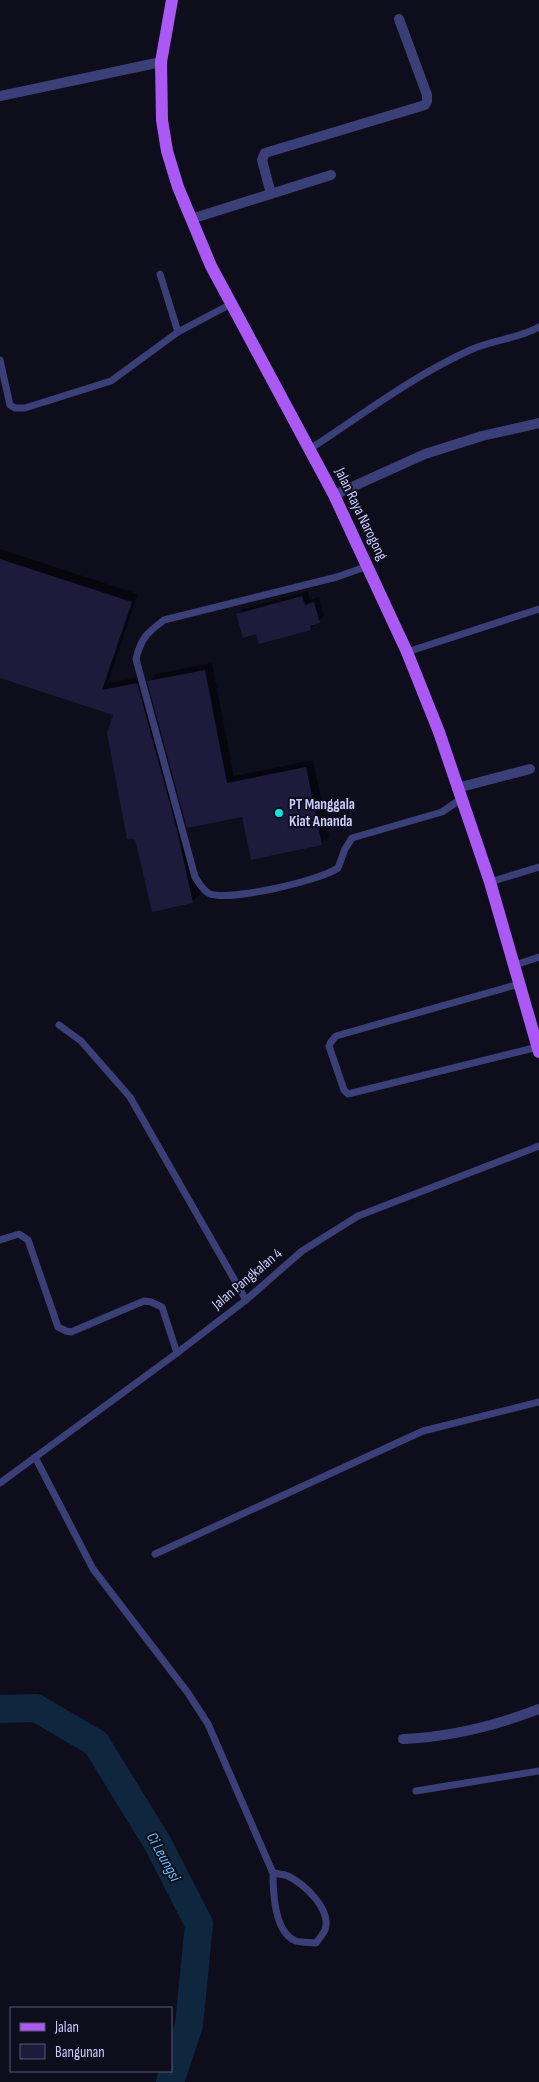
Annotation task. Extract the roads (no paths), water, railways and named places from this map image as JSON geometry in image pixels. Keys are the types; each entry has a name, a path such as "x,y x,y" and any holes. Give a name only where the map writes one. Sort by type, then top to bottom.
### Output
{"main road":[{"name":"Jalan Raya Narogong","path":"172,0 161,62 162,120 167,152 178,186 211,266 334,495 408,652 439,732 490,882 538,1049"}],"street":[{"path":"271,194 262,160 265,153 425,105 428,101 399,19"},
{"path":"0,96 161,62"},
{"path":"192,219 331,175"},
{"path":"334,495 425,454 482,436 539,423"},
{"path":"459,793 530,769"},
{"path":"403,1739 427,1738 500,1724 539,1709"}],"lane":[{"path":"160,274 178,332"},
{"path":"0,360 10,405 15,408 25,408 111,380 178,332 231,304"},
{"path":"310,449 417,378 471,349 529,332 539,327"},
{"path":"368,566 337,577 164,620 148,632 140,643 136,659 195,877 201,887 210,893 222,896 307,882 338,868 345,849 352,838 442,812 459,793"},
{"path":"408,652 539,609"},
{"path":"490,882 539,867"},
{"path":"515,965 539,957"},
{"path":"519,984 336,1036 329,1046 344,1090 348,1094 538,1049"},
{"path":"58,1026 81,1041 130,1098 246,1300"},
{"name":"Jalan Pangkalan 4","path":"0,1483 246,1300 302,1251 358,1216 539,1146"},
{"path":"0,1240 19,1234 28,1240 58,1327 62,1330 71,1332 144,1301 151,1302 162,1307 177,1353"},
{"path":"155,1554 423,1431 539,1402"},
{"path":"35,1457 93,1569 188,1693 208,1724 272,1873 273,1896 277,1915 286,1933 296,1941 316,1943 325,1930 326,1919 320,1903 304,1885 286,1875 272,1873"},
{"path":"416,1791 539,1770"}],"waterway":[{"name":"Ci Leungsi","path":"0,1709 36,1708 96,1743 158,1844 199,1924 189,2025 170,2082"}],"place":[{"name":"PT Manggala Kiat Ananda","path":"279,813"}]}
